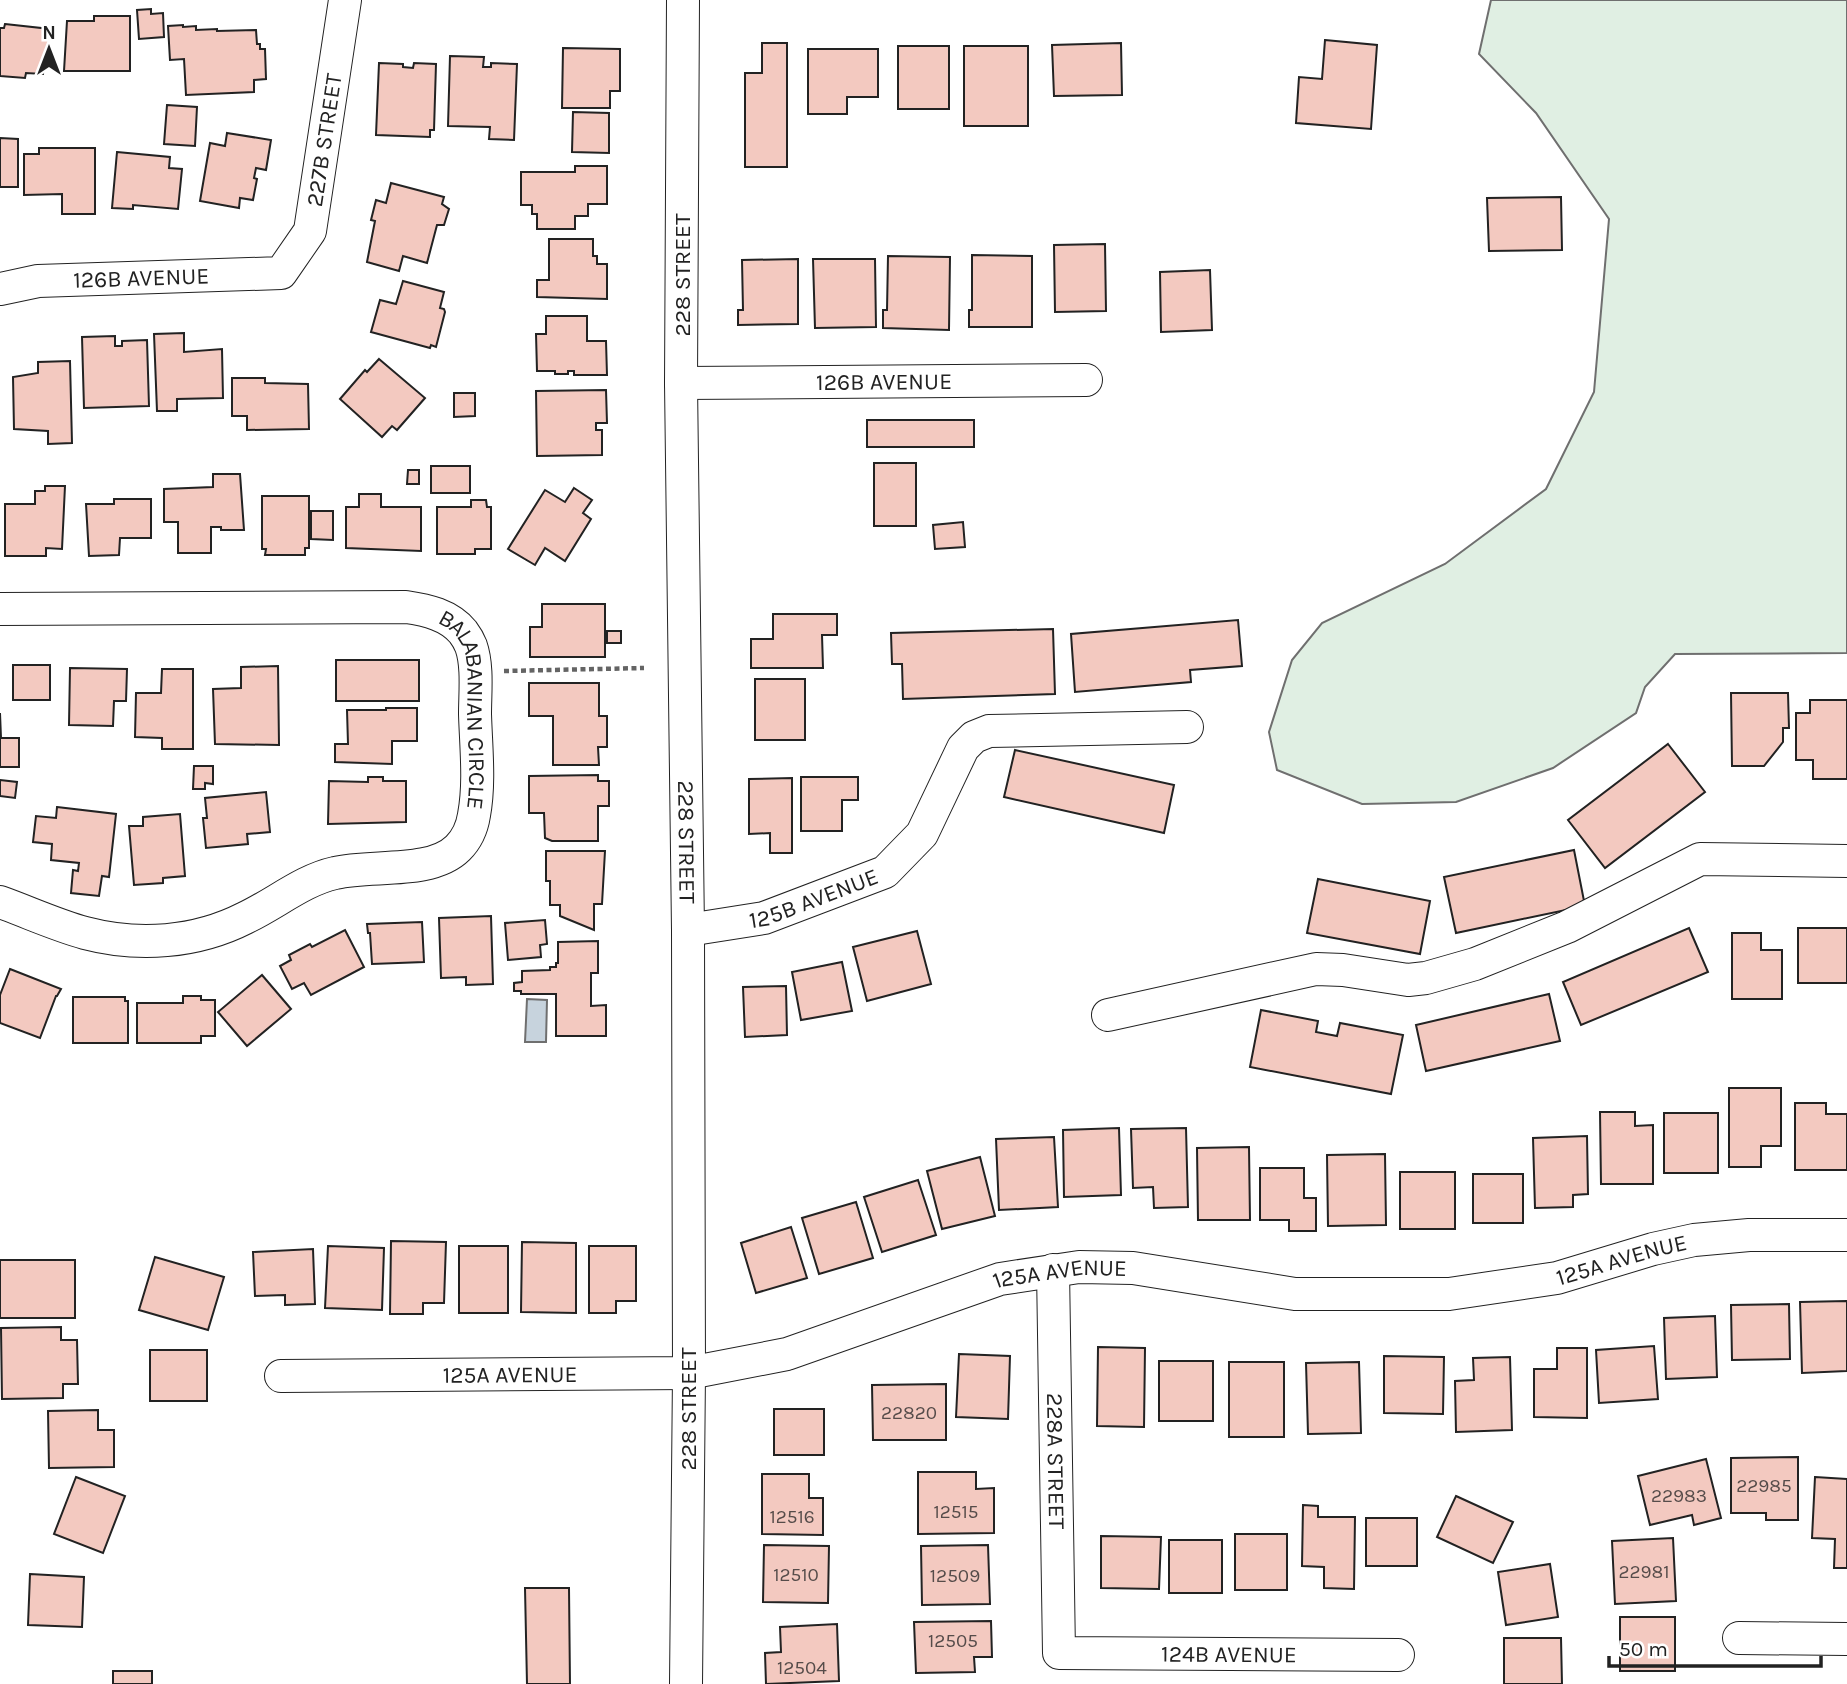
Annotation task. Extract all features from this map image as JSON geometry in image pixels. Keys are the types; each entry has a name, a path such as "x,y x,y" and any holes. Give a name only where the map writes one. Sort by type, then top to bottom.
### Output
{"street":[{"name":"227B STREET","path":"281,273 310,231 345,0"},
{"name":"228 STREET","path":"683,0 681,383 688,930 689,1373 686,1684"},
{"name":"126B AVENUE","path":"0,289 38,281 281,273"},
{"name":"126B AVENUE","path":"681,383 1086,380"},
{"name":"BALABANIAN CIRCLE","path":"0,609 406,607 426,610 455,624 471,646 475,671 477,796 474,818 467,837 456,850 440,859 421,865 368,867 332,873 244,919 198,936 143,942 84,933 0,902"},
{"name":"125B AVENUE","path":"688,930 764,918 885,872 922,834 963,748 974,737 989,731 1187,727"},
{"path":"1108,1015 1316,969 1343,970 1408,980 1426,978 1475,964 1567,927 1700,859 1847,861"},
{"name":"125A AVENUE","path":"281,1376 689,1373 787,1354 1000,1279 1079,1267 1133,1268 1295,1294 1449,1294 1557,1278 1695,1240 1775,1234 1847,1235"},
{"name":"228A STREET","path":"1053,1270 1059,1653"},
{"path":"1739,1637 1847,1639"},
{"name":"124B AVENUE","path":"1059,1653 1398,1656"}],"path":[{"path":"475,671 644,668"}],"green space":[{"path":"1491,0 1847,0 1847,653 1675,654 1645,687 1636,713 1553,768 1456,802 1362,804 1277,770 1269,732 1292,660 1322,623 1445,564 1546,489 1594,392 1609,219 1536,113 1479,54"}],"shaded area":[{"path":"527,999 547,1000 546,1042 525,1042"}],"building":[{"path":"151,9 151,14 163,13 164,37 139,39 137,10"},
{"path":"94,16 130,16 130,71 64,71 67,21 94,21"},
{"path":"5,24 50,29 47,65 44,65 43,74 26,73 25,78 0,76 0,28 4,28"},
{"path":"168,26 196,26 196,30 256,30 257,44 260,44 260,49 265,49 266,79 254,80 254,92 186,95 184,59 170,60"},
{"path":"1325,40 1377,45 1371,129 1296,123 1299,77 1322,79"},
{"path":"762,43 787,43 787,167 745,167 745,73 762,73"},
{"path":"1121,43 1122,95 1054,96 1052,45"},
{"path":"898,46 949,46 949,109 898,109"},
{"path":"964,46 1028,46 1028,126 964,126"},
{"path":"563,48 620,49 620,91 610,91 610,108 562,108"},
{"path":"808,49 878,49 878,97 847,97 847,114 808,114"},
{"path":"450,56 484,57 483,67 491,67 491,63 517,64 514,140 489,139 490,127 448,126"},
{"path":"379,63 403,64 403,67 413,68 414,63 436,64 434,130 430,130 430,137 376,135"},
{"path":"167,105 197,107 195,146 164,144"},
{"path":"573,112 609,113 609,153 572,152"},
{"path":"227,133 271,140 266,170 256,168 253,200 240,198 239,208 200,201 210,143 225,146"},
{"path":"0,138 18,139 18,187 0,187"},
{"path":"39,148 95,148 95,214 62,214 62,194 24,195 24,154 39,154"},
{"path":"117,152 170,157 169,168 182,169 178,209 133,205 133,209 112,208"},
{"path":"575,166 607,166 607,204 588,204 588,216 575,216 575,229 537,229 537,214 532,214 532,205 521,205 521,172 575,172"},
{"path":"391,183 444,197 442,204 449,209 444,225 437,225 427,263 403,256 399,271 367,262 376,200 386,203"},
{"path":"1561,197 1562,250 1489,251 1487,198"},
{"path":"549,239 593,239 593,256 597,256 597,264 607,264 607,299 537,297 537,280 549,280"},
{"path":"1105,244 1106,311 1055,312 1054,245"},
{"path":"972,255 1032,256 1032,327 969,327 969,310 972,310"},
{"path":"888,256 950,257 949,330 883,328 883,310 887,310"},
{"path":"798,259 798,324 738,325 738,310 743,310 742,260"},
{"path":"813,259 875,259 876,327 815,328"},
{"path":"1210,270 1212,330 1161,332 1160,272"},
{"path":"403,281 444,292 440,308 445,312 436,347 431,345 430,348 371,332 380,300 396,304"},
{"path":"546,316 587,316 587,341 606,341 607,375 574,375 574,371 555,374 555,371 537,371 536,334 546,334"},
{"path":"184,333 184,352 222,349 223,398 177,399 177,411 157,411 154,334"},
{"path":"115,336 115,346 122,346 122,341 147,340 149,406 84,408 82,337"},
{"path":"379,359 425,398 397,430 392,426 382,437 340,399 365,370 367,372"},
{"path":"70,361 72,443 48,444 48,431 14,429 13,377 38,373 38,362"},
{"path":"232,378 265,378 265,383 308,384 309,429 247,430 247,416 232,416"},
{"path":"606,390 607,423 596,423 596,430 602,430 602,455 537,456 536,391"},
{"path":"454,393 475,393 475,416 454,417"},
{"path":"867,420 974,420 974,447 867,447"},
{"path":"874,463 916,463 916,526 874,526"},
{"path":"431,466 470,466 470,493 431,493"},
{"path":"408,470 419,470 419,484 407,484"},
{"path":"213,474 240,474 244,530 211,527 211,553 178,553 178,522 164,522 164,489 213,487"},
{"path":"45,486 65,486 62,549 46,548 46,556 5,556 5,504 35,504 35,491 45,491"},
{"path":"574,488 592,500 583,513 591,519 565,561 545,548 535,565 508,549 545,490 565,502"},
{"path":"359,494 381,494 381,507 421,507 421,551 346,548 346,507 359,507"},
{"path":"262,496 309,496 309,548 305,548 305,555 265,555 266,549 262,549"},
{"path":"114,499 151,499 151,538 120,538 119,555 89,556 86,504 114,504"},
{"path":"471,500 486,500 487,507 491,507 491,549 475,549 475,554 437,554 437,507 471,507"},
{"path":"311,511 333,511 333,540 311,539"},
{"path":"963,522 965,547 935,549 933,525"},
{"path":"542,604 605,604 605,657 530,657 530,627 542,627"},
{"path":"773,614 837,614 837,635 822,635 823,668 751,668 751,639 773,639"},
{"path":"1238,620 1242,666 1190,670 1191,682 1075,692 1071,634"},
{"path":"1053,629 1055,694 903,699 902,664 892,664 891,633"},
{"path":"607,631 621,631 621,643 607,643"},
{"path":"336,660 419,660 419,701 336,701"},
{"path":"13,665 50,665 50,700 13,700"},
{"path":"278,666 279,745 215,744 213,689 241,688 241,667"},
{"path":"70,668 127,669 126,701 114,701 113,726 69,725"},
{"path":"162,669 193,669 193,749 162,749 162,738 135,737 136,693 161,693"},
{"path":"755,679 805,679 805,740 755,740"},
{"path":"529,683 599,683 599,716 607,716 607,747 598,747 599,765 553,765 553,716 529,716"},
{"path":"1731,693 1788,693 1789,728 1783,728 1783,742 1764,766 1732,766"},
{"path":"1810,700 1847,700 1847,779 1813,779 1813,760 1796,760 1796,713 1810,713"},
{"path":"417,708 417,741 392,741 392,764 335,762 335,744 348,744 347,710"},
{"path":"0,713 1,738 19,738 19,767 0,767"},
{"path":"1668,744 1705,792 1605,868 1568,820"},
{"path":"1015,750 1174,785 1164,833 1004,797"},
{"path":"194,766 213,766 213,784 205,783 205,789 193,789"},
{"path":"598,775 598,781 609,781 609,806 598,806 598,841 552,841 545,838 544,813 529,813 529,776"},
{"path":"368,777 383,777 383,781 406,781 406,822 328,824 329,781 368,782"},
{"path":"801,777 858,777 858,800 842,800 842,831 801,831"},
{"path":"792,778 792,853 770,853 770,833 749,834 749,779"},
{"path":"0,780 17,782 15,798 0,796"},
{"path":"266,792 270,832 247,834 248,844 206,848 203,818 207,818 205,798"},
{"path":"57,807 116,814 109,877 102,876 99,896 71,893 73,870 78,871 79,863 51,860 52,844 33,842 36,816 56,818"},
{"path":"180,814 185,876 163,878 163,883 134,885 129,826 143,826 143,817"},
{"path":"1574,850 1585,906 1456,933 1444,877"},
{"path":"546,851 605,851 602,904 594,904 594,930 560,916 560,905 550,905 550,881 546,881"},
{"path":"1318,879 1430,901 1420,954 1307,933"},
{"path":"491,916 493,984 466,985 466,977 441,978 439,918"},
{"path":"545,920 547,944 540,945 541,957 508,960 505,923"},
{"path":"422,922 424,962 372,964 367,924"},
{"path":"1689,928 1708,972 1581,1025 1563,982"},
{"path":"1798,928 1847,928 1847,983 1798,983"},
{"path":"345,930 364,967 311,995 304,983 292,989 280,966 291,960 289,955"},
{"path":"917,931 931,984 867,1001 853,947"},
{"path":"1732,933 1761,933 1761,950 1782,950 1782,999 1732,999"},
{"path":"598,941 598,973 591,973 591,1006 606,1005 606,1036 556,1036 556,994 521,994 521,991 514,991 514,983 522,982 522,971 550,970 550,967 556,967 558,942"},
{"path":"842,962 852,1011 801,1020 792,972"},
{"path":"10,969 61,989 40,1038 0,1023 0,995"},
{"path":"262,975 291,1009 247,1046 218,1012"},
{"path":"786,986 787,1035 745,1037 743,987"},
{"path":"1549,994 1560,1041 1426,1071 1416,1025"},
{"path":"183,996 201,996 201,1000 215,1000 215,1036 201,1036 201,1043 137,1043 137,1003 183,1003"},
{"path":"73,997 125,997 125,1001 128,1001 128,1043 73,1043"},
{"path":"1261,1010 1318,1021 1316,1032 1337,1036 1340,1023 1403,1035 1391,1094 1250,1067"},
{"path":"1729,1088 1781,1088 1781,1146 1761,1146 1761,1167 1729,1167"},
{"path":"1795,1103 1826,1103 1826,1114 1847,1114 1847,1170 1795,1170"},
{"path":"1600,1112 1635,1112 1635,1126 1653,1125 1653,1184 1601,1184"},
{"path":"1664,1113 1718,1113 1718,1173 1664,1173"},
{"path":"1119,1128 1121,1195 1064,1197 1063,1130"},
{"path":"1186,1128 1188,1207 1154,1208 1153,1187 1133,1188 1131,1129"},
{"path":"1587,1136 1588,1194 1573,1195 1573,1207 1535,1208 1533,1138"},
{"path":"1054,1137 1058,1207 999,1210 996,1139"},
{"path":"1249,1147 1250,1220 1198,1220 1197,1148"},
{"path":"1385,1154 1386,1225 1328,1226 1327,1155"},
{"path":"980,1157 995,1216 942,1229 927,1171"},
{"path":"1260,1168 1304,1168 1304,1198 1316,1198 1316,1231 1289,1231 1289,1220 1260,1220"},
{"path":"1400,1172 1455,1172 1455,1229 1400,1229"},
{"path":"1473,1174 1523,1174 1523,1223 1473,1223"},
{"path":"918,1180 936,1235 882,1252 864,1197"},
{"path":"856,1202 873,1258 819,1274 802,1218"},
{"path":"791,1227 807,1278 756,1293 741,1243"},
{"path":"391,1241 446,1242 444,1303 423,1303 423,1314 390,1314"},
{"path":"522,1242 576,1243 576,1313 521,1312"},
{"path":"328,1246 384,1248 382,1310 325,1308"},
{"path":"459,1246 508,1246 508,1313 459,1313"},
{"path":"589,1246 636,1246 636,1301 616,1301 616,1313 589,1313"},
{"path":"313,1249 315,1304 285,1305 285,1295 255,1296 253,1252"},
{"path":"155,1257 224,1277 208,1330 139,1310"},
{"path":"0,1260 75,1260 75,1318 0,1318"},
{"path":"1847,1301 1847,1371 1802,1373 1800,1302"},
{"path":"1789,1304 1790,1359 1732,1360 1731,1305"},
{"path":"1715,1316 1717,1377 1666,1379 1664,1318"},
{"path":"61,1327 61,1340 77,1340 78,1384 63,1384 63,1398 2,1399 1,1328"},
{"path":"1654,1346 1658,1399 1599,1403 1596,1350"},
{"path":"1098,1347 1145,1348 1144,1427 1097,1426"},
{"path":"1557,1348 1587,1348 1587,1418 1534,1417 1534,1369 1557,1369"},
{"path":"150,1350 207,1350 207,1401 150,1401"},
{"path":"959,1354 1010,1356 1008,1419 956,1417"},
{"path":"1384,1356 1444,1357 1443,1414 1384,1413"},
{"path":"1510,1357 1512,1430 1456,1432 1455,1381 1474,1380 1473,1358"},
{"path":"1159,1361 1213,1361 1213,1421 1159,1421"},
{"path":"1229,1362 1284,1362 1284,1437 1229,1437"},
{"path":"1359,1362 1361,1433 1308,1434 1306,1363"},
{"path":"946,1384 946,1440 873,1440 872,1385"},
{"path":"774,1409 824,1409 824,1455 774,1455"},
{"path":"98,1410 98,1430 114,1430 114,1467 49,1468 48,1411"},
{"path":"1798,1457 1798,1520 1766,1520 1766,1513 1731,1513 1731,1458"},
{"path":"1706,1459 1721,1518 1694,1525 1692,1515 1650,1525 1638,1476"},
{"path":"918,1472 976,1472 976,1489 994,1488 994,1533 918,1534"},
{"path":"762,1474 809,1474 809,1498 823,1498 823,1535 762,1534"},
{"path":"76,1477 125,1496 103,1553 54,1534"},
{"path":"1815,1477 1847,1479 1847,1568 1834,1568 1835,1539 1812,1538"},
{"path":"1456,1496 1513,1522 1493,1563 1437,1537"},
{"path":"1303,1505 1318,1506 1318,1517 1355,1517 1354,1589 1324,1588 1324,1567 1302,1566"},
{"path":"1366,1518 1417,1518 1417,1566 1366,1566"},
{"path":"1235,1534 1287,1534 1287,1590 1235,1590"},
{"path":"1101,1536 1161,1537 1159,1589 1101,1588"},
{"path":"1673,1538 1676,1601 1615,1604 1612,1541"},
{"path":"1169,1540 1222,1540 1222,1593 1169,1593"},
{"path":"764,1545 829,1546 828,1603 763,1602"},
{"path":"988,1545 990,1604 922,1605 921,1546"},
{"path":"1550,1564 1558,1617 1506,1625 1498,1572"},
{"path":"30,1574 84,1577 82,1627 28,1625"},
{"path":"525,1588 569,1588 570,1684 527,1684"},
{"path":"1620,1617 1675,1617 1675,1671 1620,1671"},
{"path":"991,1621 992,1657 974,1657 975,1672 916,1673 914,1622"},
{"path":"837,1624 839,1681 766,1684 765,1653 781,1652 780,1627"},
{"path":"1504,1638 1561,1638 1562,1684 1504,1684"},
{"path":"113,1671 152,1671 152,1684 113,1684"}]}
